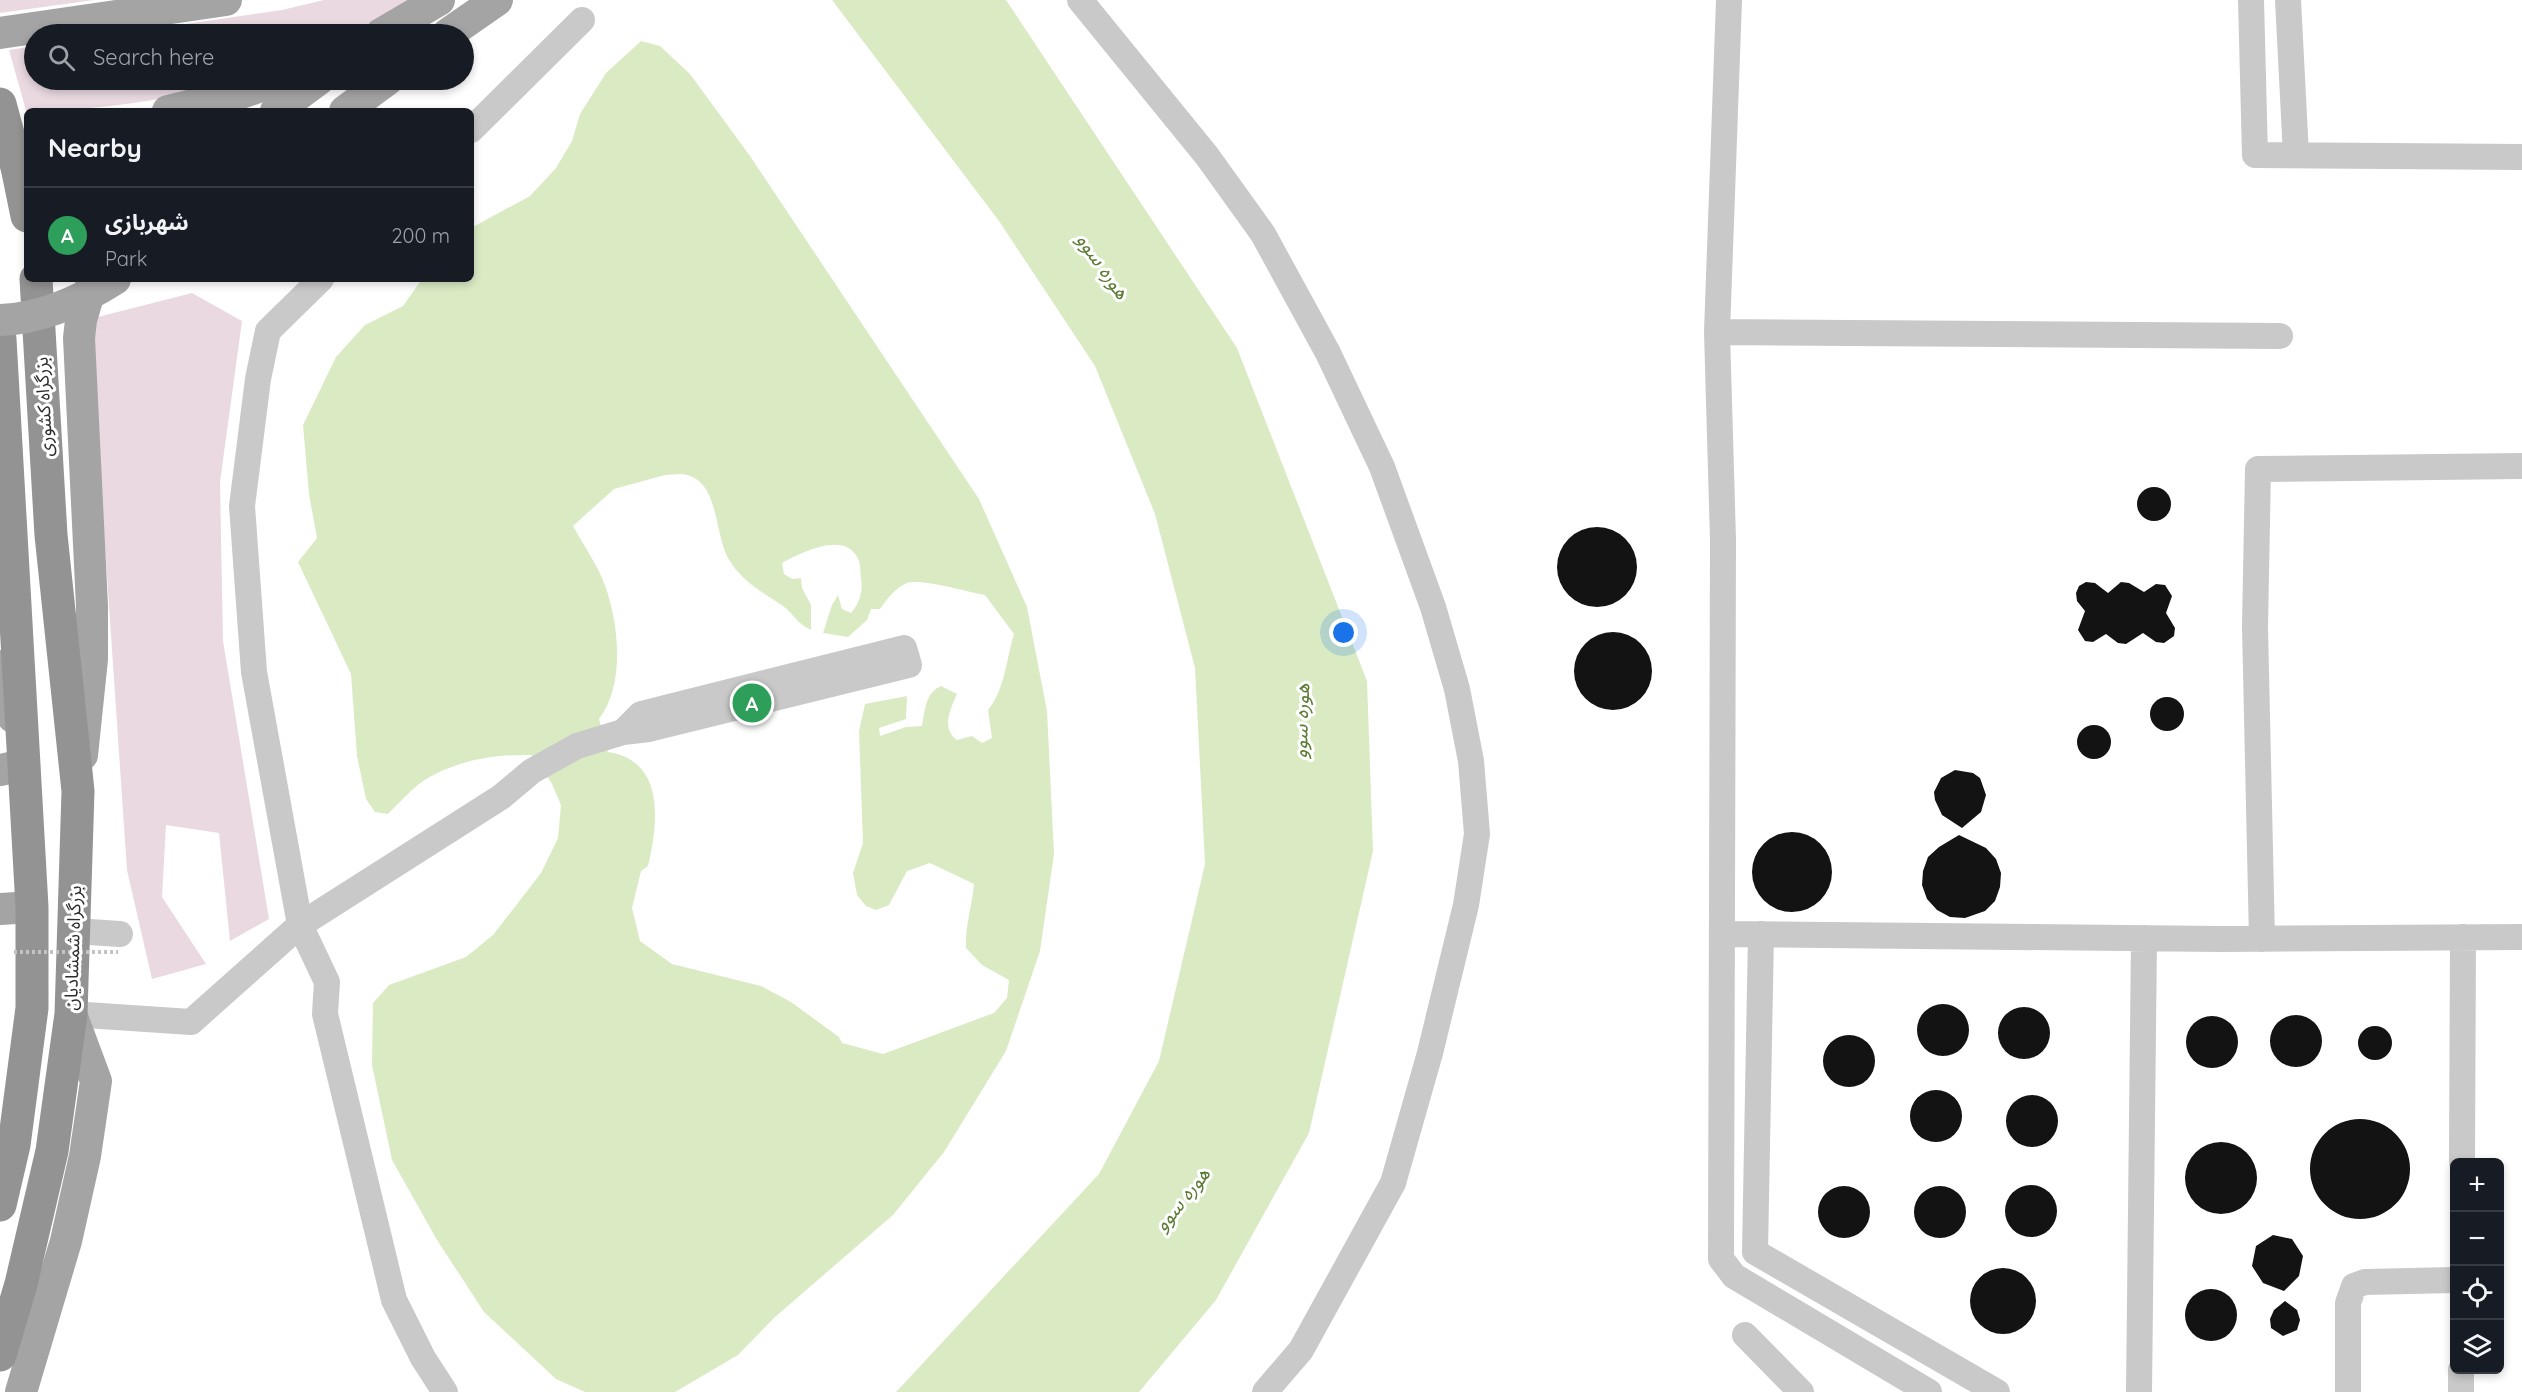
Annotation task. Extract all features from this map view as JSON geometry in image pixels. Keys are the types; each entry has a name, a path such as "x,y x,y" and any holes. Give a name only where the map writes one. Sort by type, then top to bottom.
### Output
{"highway":[{"path":"0,104 8,153 24,206"},
{"name":"بزرگراه کشوری","path":"36,282 51,535"},
{"path":"0,339 12,544 15,762 11,913 32,1008 14,1145 0,1205"},
{"name":"بزرگراه شمشادیان","path":"15,1341 52,1151 71,1014 78,791 51,535"}],"main road":[{"path":"62,24 226,0"},
{"path":"398,24 439,0"},
{"path":"462,24 497,0"},
{"path":"0,33 24,29"},
{"path":"180,108 250,90"},
{"path":"280,108 304,90"},
{"path":"349,108 373,90"},
{"path":"8,153 24,138"},
{"path":"78,791 92,658 79,338 81,320 92,282"},
{"path":"0,320 46,311 68,303 109,282"},
{"path":"0,666 15,762"},
{"path":"15,1341 21,1392"}],"street":[{"path":"1080,0 1207,156 1263,234 1328,353 1382,467 1433,607 1457,689 1471,761 1477,834 1466,905 1430,1053 1394,1183 1301,1350 1265,1392"},
{"path":"1729,0 1717,332 1723,540 1724,934 1721,1259 1734,1276 1929,1392"},
{"path":"2251,0 2255,155 2522,157"},
{"path":"2288,0 2296,155"},
{"path":"474,127 582,20"},
{"path":"318,282 268,331 258,379 242,506 254,672 300,925 327,982 324,1014 394,1300 423,1358 446,1392"},
{"path":"1717,332 2280,336"},
{"path":"2262,939 2255,627 2258,469 2522,466"},
{"path":"71,1014 191,1022 300,925 501,797 532,771 577,746 623,732 649,729 909,664 904,648 641,714 623,732"},
{"path":"74,932 119,943"},
{"path":"1724,934 2262,939 2522,937"},
{"path":"1755,1252 1761,934"},
{"path":"2139,1392 2144,938"},
{"path":"2462,1158 2463,938"},
{"path":"1728,1268 1755,1252"},
{"path":"1755,1252 1997,1392"},
{"path":"2348,1392 2348,1303 2354,1286 2364,1282 2450,1280"},
{"path":"1745,1335 1801,1392"},
{"path":"2461,1374 2461,1392"}],"path":[{"path":"14,952 119,943"}],"shaded area":[{"path":"0,0 94,0 0,13"},
{"path":"324,0 414,0 368,24 186,24 282,10"},
{"path":"24,48 24,90 202,90 161,99 87,108 25,108 9,50"},
{"path":"192,293 242,321 220,482 223,641 269,919 230,941 219,833 166,825 162,897 206,964 152,979 127,870 96,415 94,318"}],"water":[{"name":"هوره سوو","path":"832,0 1006,0 1237,348 1367,681 1373,851 1309,1133 1216,1300 1139,1392 896,1392 1099,1174 1159,1061 1205,864 1195,668 1155,514 1095,366 999,221"},
{"path":"641,41 660,46 690,74 750,156 979,499 1027,607 1047,711 1054,854 1040,951 1006,1051 944,1152 893,1215 775,1317 738,1355 675,1392 585,1392 556,1379 484,1312 437,1240 392,1160 372,1065 373,1003 389,985 466,957 493,935 541,873 558,838 561,805 551,782 532,755 518,755 473,760 459,764 419,784 388,814 375,812 366,799 357,756 351,674 298,562 317,538 309,494 303,425 336,357 365,325 403,306 420,282 474,282 474,226 530,196 556,168 572,141 580,114 606,73","holes":["682,474 694,478 703,485 714,507 723,547 733,566 752,585 783,606 802,625 811,630 811,605 802,588 801,578 792,579 784,574 782,563 822,546 833,545 852,550 858,559 862,583 861,592 859,601 851,613 842,609 838,595 832,605 823,633 848,637 867,620 871,609 880,609 899,588 907,583 923,582 985,595 1014,634 1002,684 988,710 992,738 982,743 972,736 957,740 952,735 948,718 957,694 941,686 929,698 922,726 906,727 880,736 879,728 906,719 907,696 865,704 859,731 863,843 853,873 857,895 866,906 876,910 889,905 907,871 930,863 974,884 966,948 982,965 1009,980 1007,998 994,1013 883,1054 842,1043 839,1037 791,1002 761,986 672,964 640,941 632,908 641,871 648,866 652,849 654,796 649,781 640,768 627,758 608,752 599,719 613,690 616,673 614,620 603,580 573,526 614,489 665,475"]}],"building":[{"path":"2154,487 2166,492 2171,504 2166,516 2154,521 2142,516 2137,504 2142,492"},
{"path":"1597,527 1612,530 1625,539 1634,552 1637,567 1634,582 1625,595 1612,604 1597,607 1582,604 1569,595 1560,582 1557,567 1560,552 1569,539 1582,530"},
{"path":"2086,582 2095,583 2108,593 2121,582 2129,583 2144,592 2156,584 2165,585 2172,596 2166,613 2175,628 2174,636 2164,643 2156,642 2143,633 2126,644 2118,643 2106,634 2093,642 2085,641 2078,630 2085,611 2077,601 2076,593 2079,586"},
{"path":"1605,632 1621,632 1635,638 1646,649 1652,663 1652,679 1646,693 1635,704 1621,710 1605,710 1591,704 1580,693 1574,679 1574,663 1580,649 1591,638"},
{"path":"2167,697 2179,702 2184,714 2179,726 2167,731 2155,726 2150,714 2155,702"},
{"path":"2094,725 2106,730 2111,742 2106,754 2094,759 2082,754 2077,742 2082,730"},
{"path":"1955,770 1973,773 1980,778 1986,795 1981,812 1962,828 1942,815 1934,792 1941,778"},
{"path":"1792,832 1807,835 1820,844 1829,857 1832,872 1829,887 1820,900 1807,909 1792,912 1777,909 1764,900 1755,887 1752,872 1755,857 1764,844 1777,835"},
{"path":"1959,835 1986,848 1996,859 2001,873 2000,887 1995,901 1985,911 1965,918 1950,917 1937,910 1927,899 1922,885 1923,871 1928,857"},
{"path":"1943,1004 1957,1008 1965,1016 1969,1030 1965,1044 1957,1052 1943,1056 1929,1052 1921,1044 1917,1030 1921,1016 1929,1008"},
{"path":"2024,1007 2038,1011 2046,1019 2050,1033 2046,1047 2038,1055 2024,1059 2010,1055 2002,1047 1998,1033 2002,1019 2010,1011"},
{"path":"2296,1015 2306,1017 2314,1023 2320,1031 2322,1041 2320,1051 2314,1059 2306,1065 2296,1067 2286,1065 2278,1059 2272,1051 2270,1041 2272,1031 2278,1023 2286,1017"},
{"path":"2212,1016 2226,1020 2234,1028 2238,1042 2234,1056 2226,1064 2212,1068 2198,1064 2190,1056 2186,1042 2190,1028 2198,1020"},
{"path":"2375,1026 2387,1031 2392,1043 2387,1055 2375,1060 2363,1055 2358,1043 2363,1031"},
{"path":"1849,1035 1863,1039 1871,1047 1875,1061 1871,1075 1863,1083 1849,1087 1835,1083 1827,1075 1823,1061 1827,1047 1835,1039"},
{"path":"1936,1090 1950,1094 1958,1102 1962,1116 1958,1130 1950,1138 1936,1142 1922,1138 1914,1130 1910,1116 1914,1102 1922,1094"},
{"path":"2032,1095 2042,1097 2050,1103 2056,1111 2058,1121 2056,1131 2050,1139 2042,1145 2032,1147 2022,1145 2014,1139 2008,1131 2006,1121 2008,1111 2014,1103 2022,1097"},
{"path":"2360,1119 2388,1127 2402,1141 2410,1169 2402,1197 2388,1211 2360,1219 2332,1211 2318,1197 2310,1169 2318,1141 2332,1127"},
{"path":"2221,1142 2241,1148 2251,1158 2257,1178 2251,1198 2241,1208 2221,1214 2201,1208 2191,1198 2185,1178 2191,1158 2201,1148"},
{"path":"2031,1185 2045,1189 2053,1197 2057,1211 2053,1225 2045,1233 2031,1237 2017,1233 2009,1225 2005,1211 2009,1197 2017,1189"},
{"path":"1844,1186 1858,1190 1866,1198 1870,1212 1866,1226 1858,1234 1844,1238 1830,1234 1822,1226 1818,1212 1822,1198 1830,1190"},
{"path":"1940,1186 1954,1190 1962,1198 1966,1212 1962,1226 1954,1234 1940,1238 1926,1234 1918,1226 1914,1212 1918,1198 1926,1190"},
{"path":"2273,1235 2292,1239 2303,1256 2299,1276 2284,1291 2263,1283 2252,1266 2256,1246"},
{"path":"2003,1268 2016,1270 2031,1283 2036,1301 2034,1314 2021,1329 2003,1334 1990,1332 1975,1319 1970,1301 1972,1288 1985,1273"},
{"path":"2211,1289 2225,1293 2233,1301 2237,1315 2233,1329 2225,1337 2211,1341 2197,1337 2189,1329 2185,1315 2189,1301 2197,1293"},
{"path":"2285,1301 2297,1310 2300,1320 2297,1330 2283,1336 2271,1328 2270,1319 2274,1310"}],"place":[{"name":"شهربازی","path":"752,703"}]}
